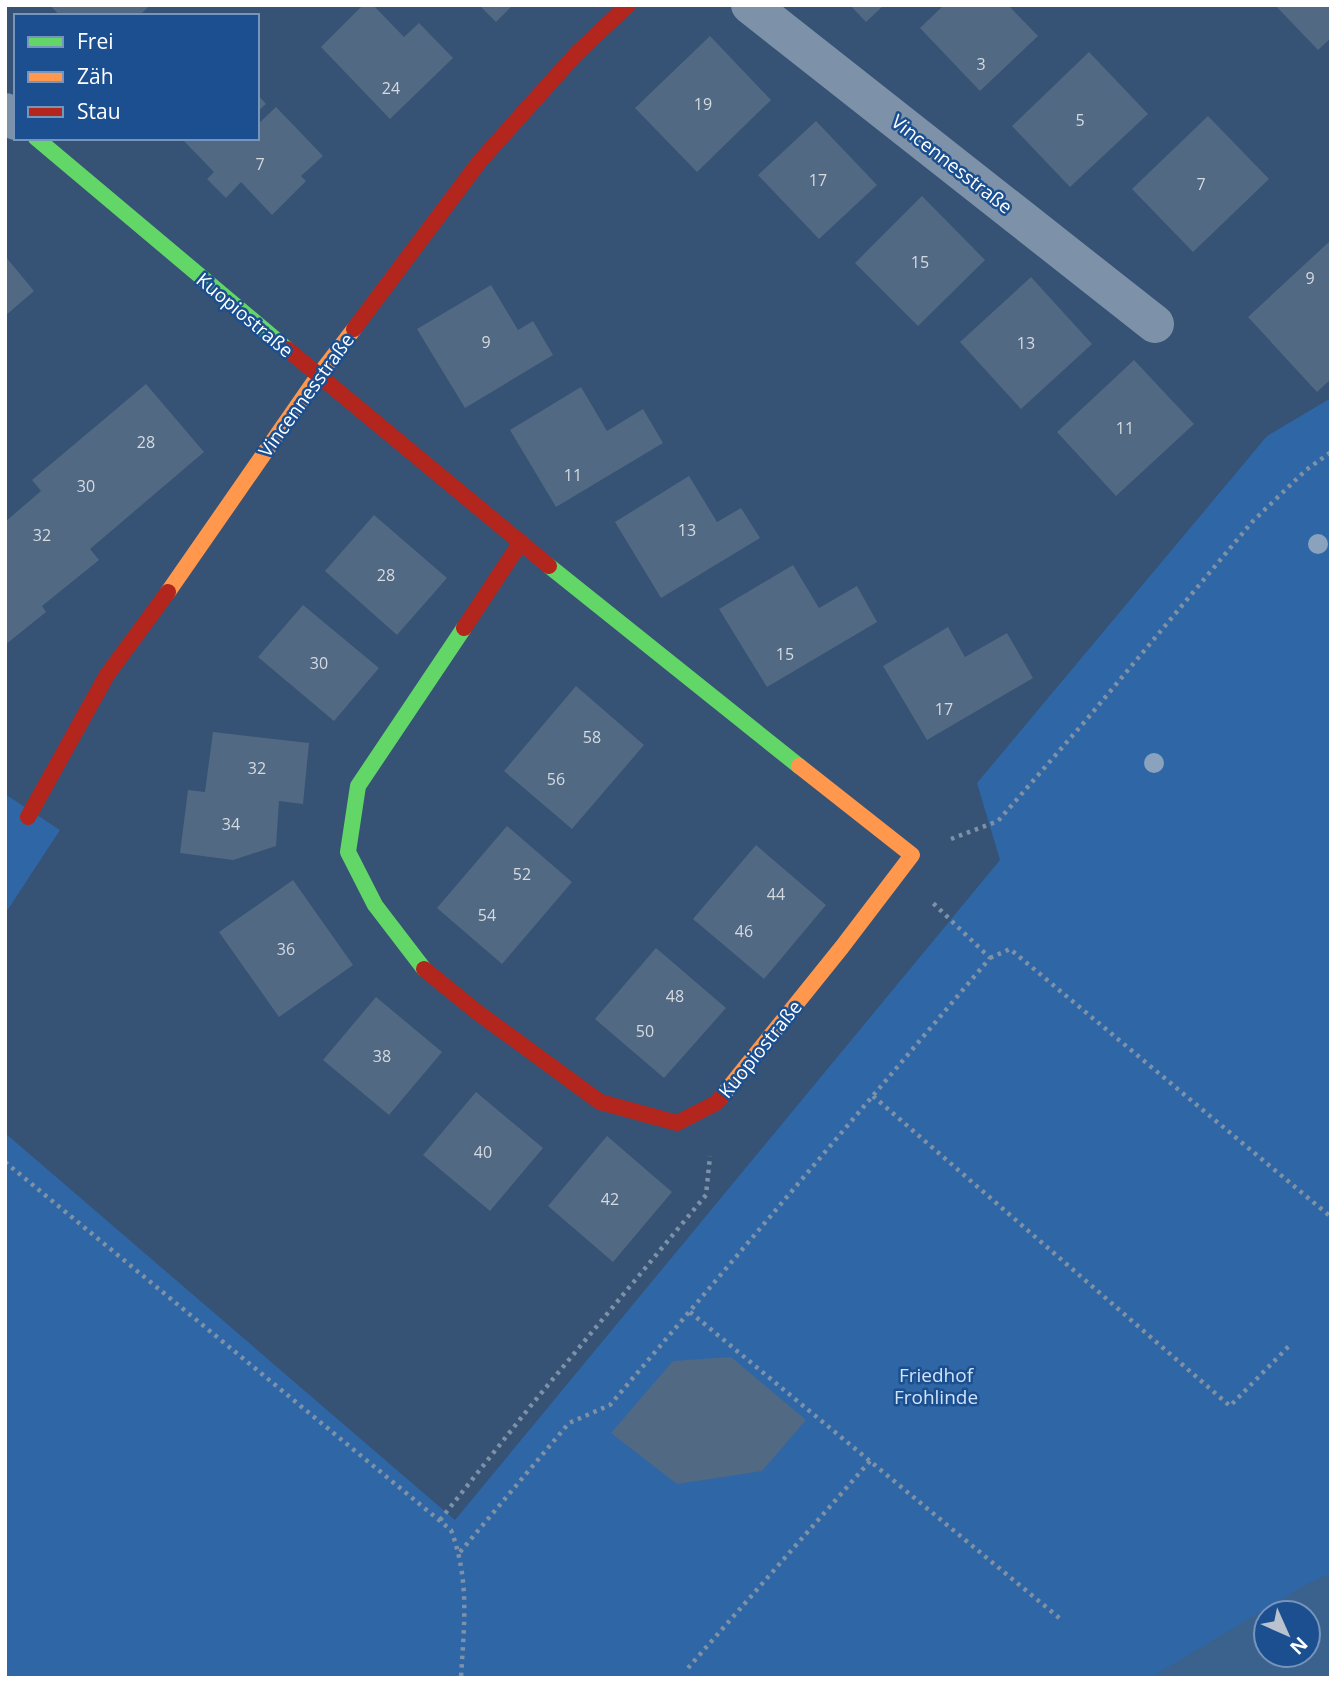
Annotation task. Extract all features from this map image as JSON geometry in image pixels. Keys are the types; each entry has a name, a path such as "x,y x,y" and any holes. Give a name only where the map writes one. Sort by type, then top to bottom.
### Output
{"street":[{"name":"Vincennesstraße","path":"28,817 107,675 164,598 318,376 480,161 577,53 628,5"},
{"name":"Vincennesstraße","path":"750,5 1155,324"},
{"name":"Kuopiostraße","path":"38,140 318,376 521,542 716,703 912,855 842,947 716,1103 677,1123 600,1102 477,1012 422,967 375,905 348,852 358,786 521,542"}],"path":[{"path":"912,855 998,821 1252,522 1306,470 1331,452"},
{"path":"900,871 990,958"},
{"path":"460,1552 569,1423 610,1405 990,958 1010,949 1331,1217"},
{"path":"873,1096 1230,1406 1289,1346"},
{"path":"440,1520 533,1403 706,1195 716,1103"},
{"path":"5,1163 451,1530 460,1552 464,1574 465,1614 461,1678"},
{"path":"690,1312 1063,1620"},
{"path":"688,1668 870,1461"}],"green space":[{"name":"Friedhof Frohlinde","path":"1331,398 1331,1678 5,1678 5,1133 455,1520 1000,860 977,783 1267,436"},
{"path":"5,794 60,830 5,914"}],"shaded area":[{"path":"1331,1573 1331,1678 1150,1678 1252,1617 1252,1669 1322,1669 1322,1599 1282,1599"}],"building":[{"path":"50,5 150,5 141,14 58,14"},
{"path":"363,5 373,5 404,37 419,23 453,58 390,119 321,47"},
{"path":"479,5 513,5 496,22"},
{"path":"850,5 884,5 866,22"},
{"path":"944,5 1008,5 1038,36 980,91 920,28"},
{"path":"1275,5 1331,5 1331,38 1318,50"},
{"path":"710,36 771,100 697,172 635,108"},
{"path":"1089,52 1148,114 1070,187 1012,126"},
{"path":"259,96 266,104 259,110"},
{"path":"276,107 323,156 301,176 306,181 272,215 241,182 226,198 207,179 214,172 183,140 259,140 259,123"},
{"path":"1208,116 1269,179 1193,252 1132,189"},
{"path":"816,121 877,185 819,239 758,175"},
{"path":"922,196 985,260 918,326 855,263"},
{"path":"1331,240 1331,379 1317,392 1248,317"},
{"path":"5,256 34,291 5,316"},
{"path":"1031,277 1092,344 1021,409 960,342"},
{"path":"491,285 518,330 533,321 553,355 465,408 417,329"},
{"path":"1134,360 1194,424 1116,496 1057,432"},
{"path":"146,384 204,452 90,549 99,560 42,606 46,612 5,645 5,522 41,491 32,480"},
{"path":"581,387 607,431 643,409 663,443 556,507 510,430"},
{"path":"689,476 717,522 741,508 760,538 661,598 615,522"},
{"path":"374,515 447,578 397,635 325,571"},
{"path":"793,565 819,608 857,586 877,622 767,687 719,609"},
{"path":"303,605 379,668 334,721 258,657"},
{"path":"948,627 965,657 1007,633 1033,678 927,740 883,666"},
{"path":"576,686 644,745 572,829 504,771"},
{"path":"213,732 309,743 303,804 279,801 276,846 233,860 180,853 188,790 205,792"},
{"path":"507,826 572,882 502,964 437,908"},
{"path":"756,845 826,905 764,979 693,919"},
{"path":"293,880 353,965 279,1017 219,932"},
{"path":"656,948 726,1008 664,1078 595,1019"},
{"path":"376,997 442,1052 389,1115 323,1060"},
{"path":"476,1092 543,1148 490,1211 423,1155"},
{"path":"607,1136 672,1192 613,1262 548,1206"},
{"path":"731,1357 806,1420 762,1471 677,1484 611,1433 673,1361"}],"traffic: fast":[{"path":"38,140 287,349"},
{"path":"549,566 799,766"},
{"path":"424,969 375,905 348,852 358,786 464,628"}],"traffic: slow":[{"path":"168,592 318,376 354,329"},
{"path":"723,1095 912,855 799,766"}],"traffic: jam":[{"path":"354,329 480,161 577,53 628,5"},
{"path":"287,349 549,566"},
{"path":"464,628 521,542"},
{"path":"28,817 107,675 168,592"},
{"path":"424,969 477,1012 600,1102 677,1123 716,1103 723,1095"}]}
